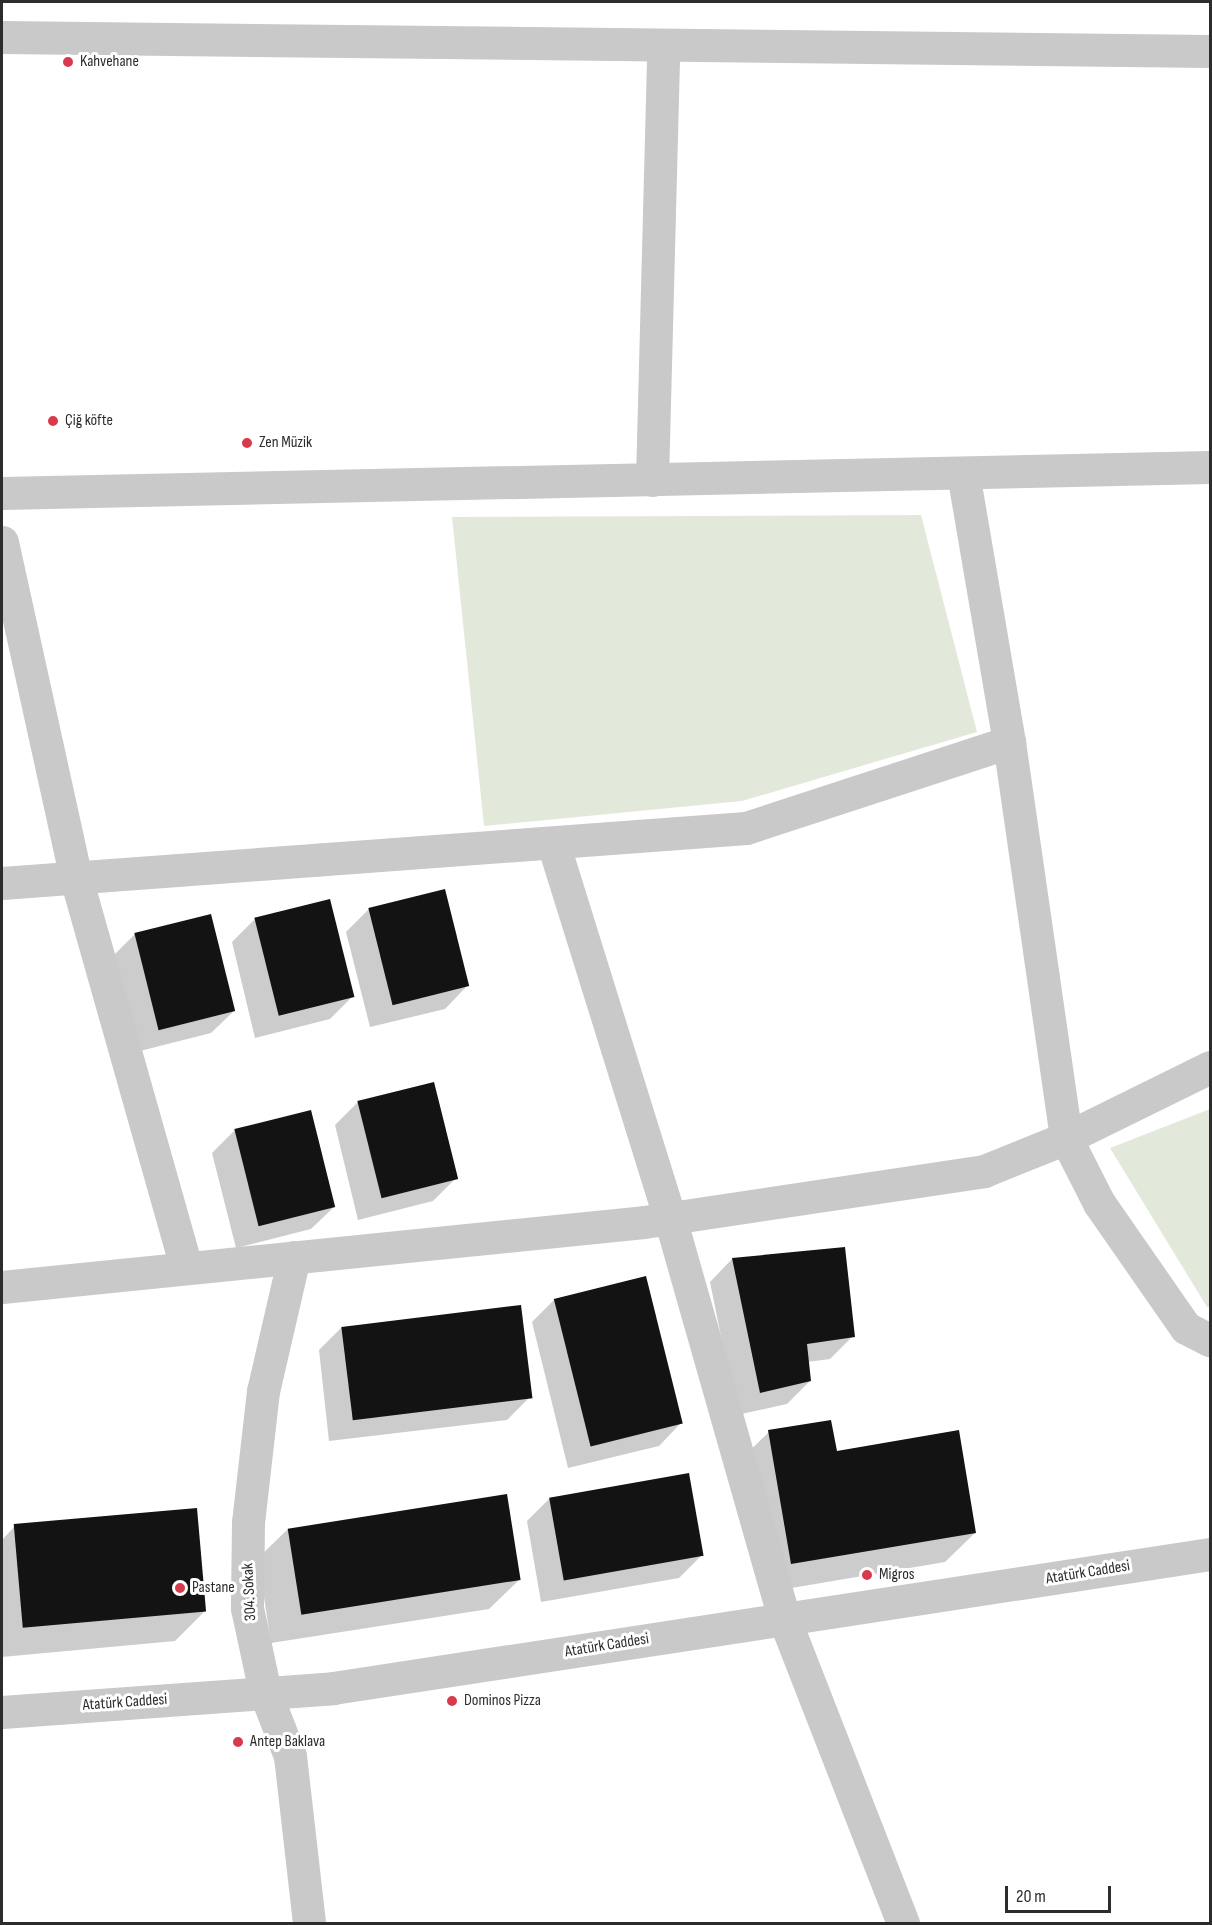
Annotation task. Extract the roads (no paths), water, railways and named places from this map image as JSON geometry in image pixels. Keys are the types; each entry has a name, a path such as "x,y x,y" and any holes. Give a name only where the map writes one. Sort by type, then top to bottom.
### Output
{"street":[{"path":"2,37 663,47 1210,51"},
{"path":"652,480 663,47"},
{"path":"2,493 1210,467"},
{"path":"963,473 1009,742 1066,1138 1099,1203 1186,1328 1210,1340"},
{"path":"2,542 76,878 186,1268"},
{"path":"2,883 746,828 1009,742"},
{"path":"553,843 670,1218 784,1618 903,1923"},
{"path":"2,1287 670,1218 984,1171 1066,1138 1210,1067"},
{"name":"304. Sokak","path":"294,1257 263,1391 248,1522 248,1608 265,1692 290,1756 309,1923"},
{"name":"Atatürk Caddesi","path":"2,1712 333,1688 1210,1554"}],"place":[{"name":"Kahvehane","path":"68,62"},
{"name":"Çiğ köfte","path":"53,421"},
{"name":"Zen Müzik","path":"247,443"},
{"name":"Migros","path":"867,1575"},
{"name":"Pastane","path":"180,1588"},
{"name":"Dominos Pizza","path":"452,1701"},
{"name":"Antep Baklava","path":"238,1742"}]}
